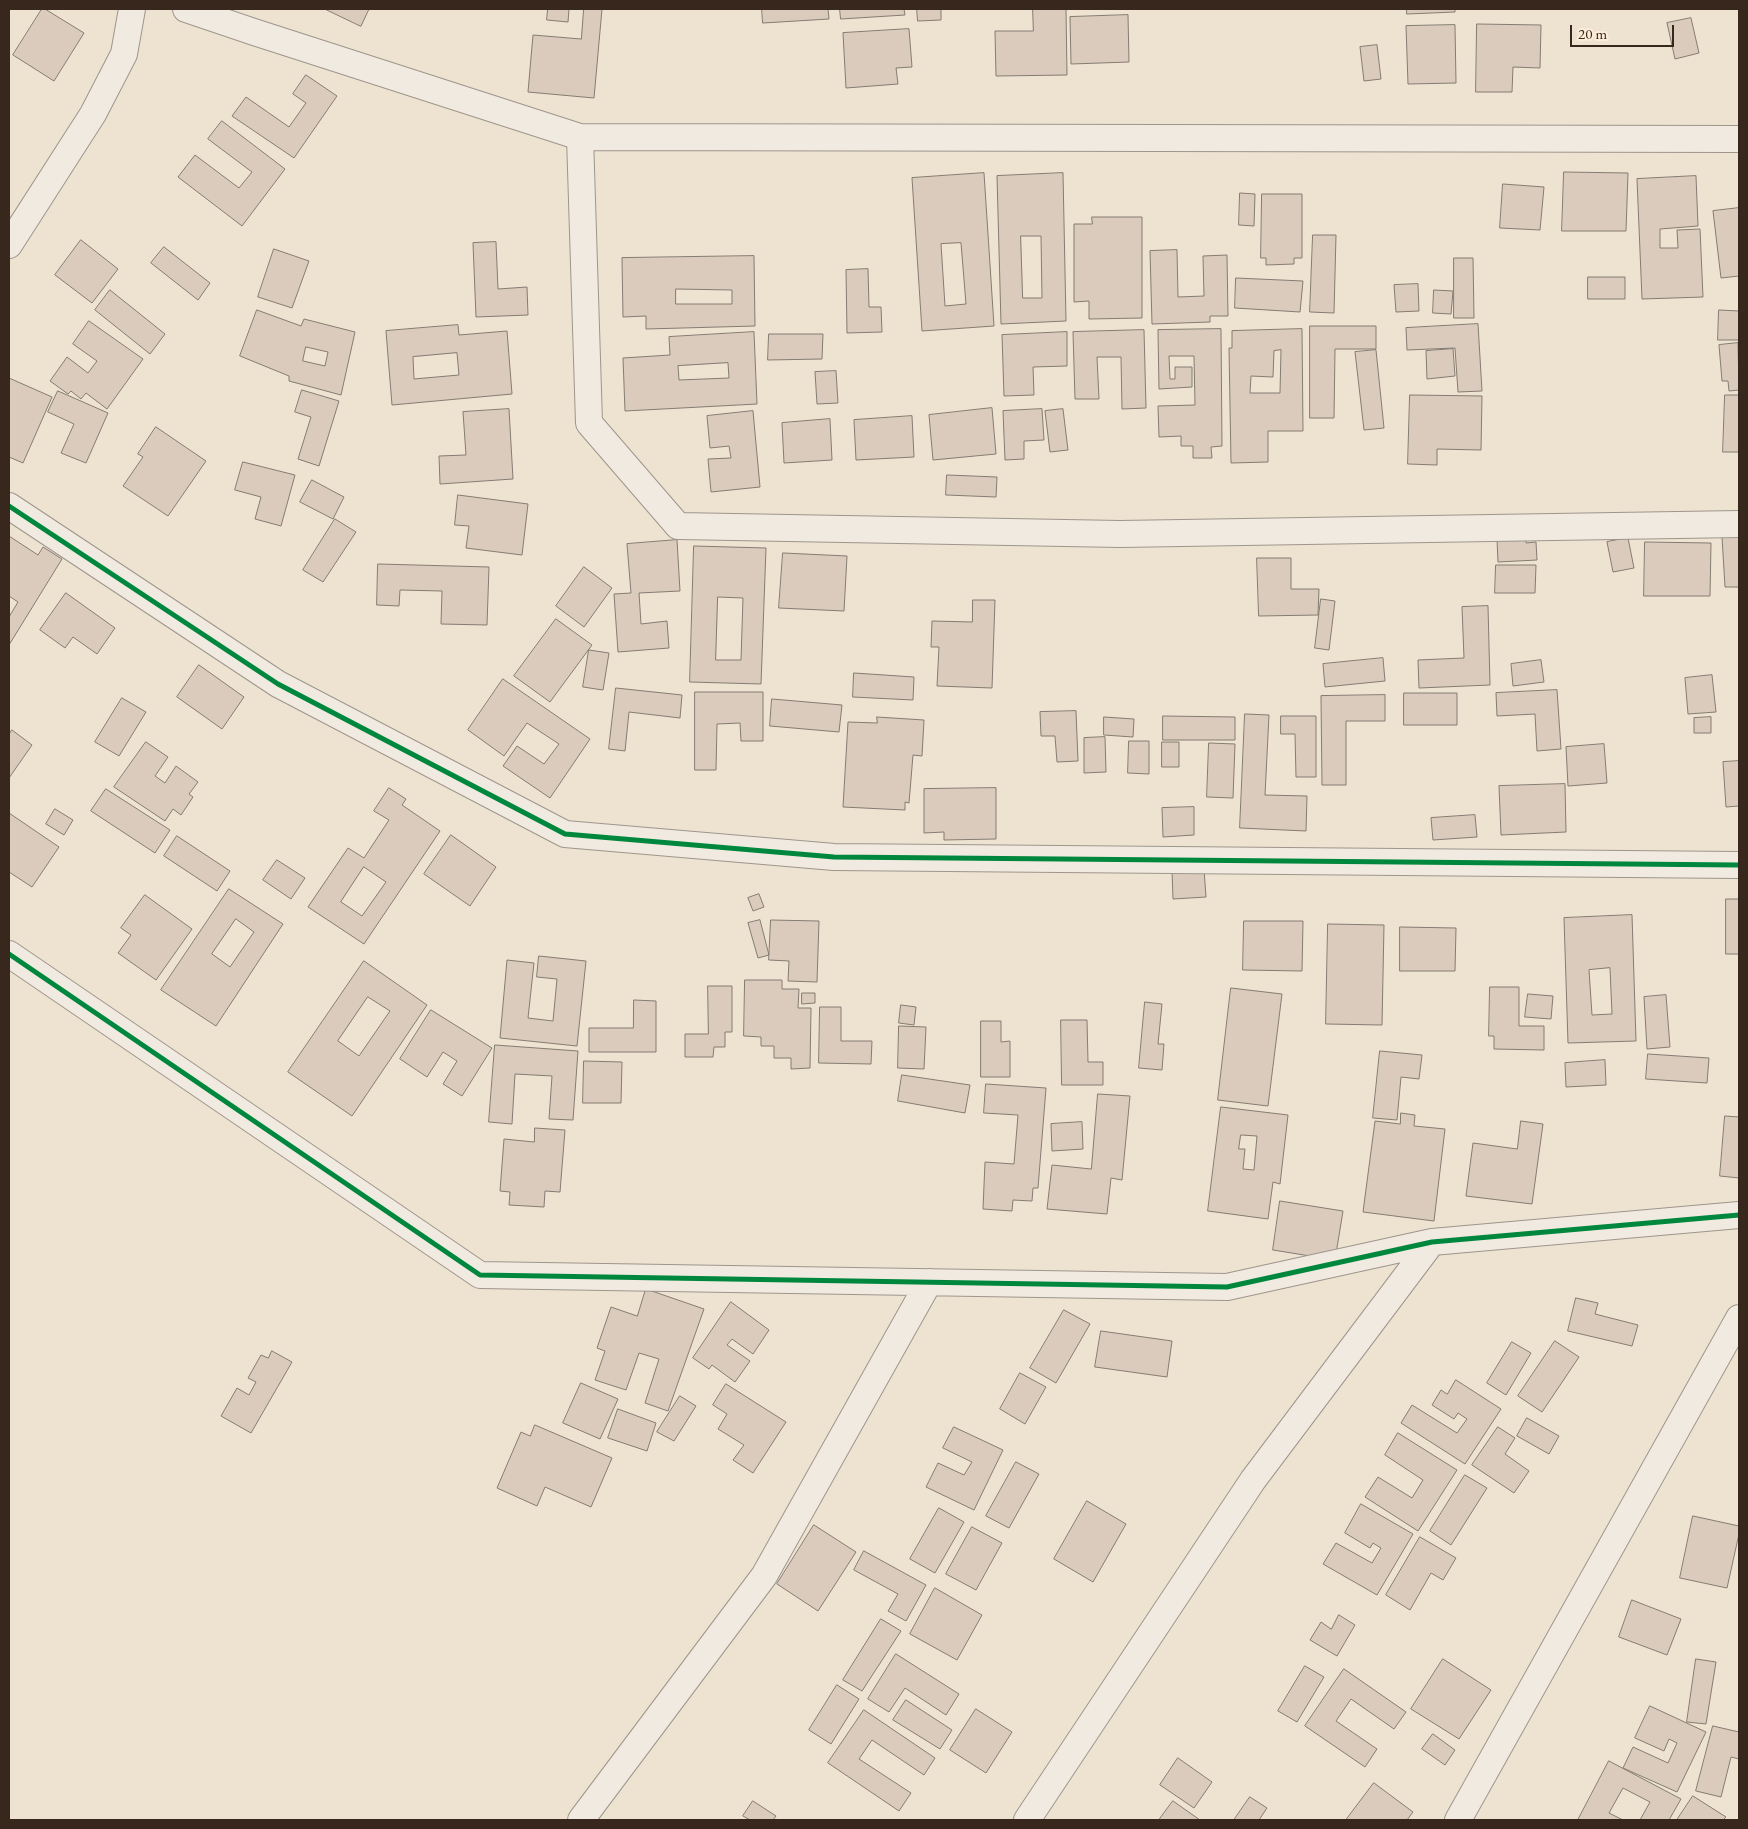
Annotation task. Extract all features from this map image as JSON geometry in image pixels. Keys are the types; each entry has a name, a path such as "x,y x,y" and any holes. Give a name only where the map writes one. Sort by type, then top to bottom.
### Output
{"street":[{"path":"9,245 93,114 124,54 132,9"},
{"path":"186,9 580,137 1739,139"},
{"path":"580,137 589,423 678,526 1120,534 1739,524"},
{"path":"9,506 278,684 565,834 834,857 1739,864"},
{"path":"9,954 480,1275 1227,1287 1432,1242 1739,1215"},
{"path":"1027,1820 1253,1480 1432,1242"},
{"path":"581,1820 764,1576 929,1282"},
{"path":"1458,1820 1739,1318"}],"building":[{"path":"42,9 84,33 54,81 13,55"},
{"path":"325,9 369,9 361,26"},
{"path":"548,9 569,9 568,22 547,20"},
{"path":"584,9 602,9 594,98 528,92 533,35 581,39"},
{"path":"762,9 828,9 829,19 763,23"},
{"path":"840,9 904,9 905,15 841,19"},
{"path":"917,9 941,9 941,20 918,21"},
{"path":"1033,9 1066,9 1067,75 996,76 995,31 1033,31"},
{"path":"1407,9 1455,9 1455,12 1407,14"},
{"path":"1128,15 1129,62 1071,64 1070,17"},
{"path":"1691,18 1699,53 1675,59 1667,23"},
{"path":"1477,24 1541,25 1540,68 1513,67 1512,92 1476,92"},
{"path":"1455,25 1456,83 1408,84 1406,26"},
{"path":"909,29 912,67 896,68 898,84 846,88 843,33"},
{"path":"1377,45 1381,79 1364,81 1360,47"},
{"path":"306,75 337,96 294,158 232,116 246,97 289,127 306,103 293,94"},
{"path":"222,121 285,169 242,226 178,177 195,155 239,188 252,172 208,139"},
{"path":"1564,172 1628,173 1626,231 1562,231"},
{"path":"984,173 994,326 922,331 912,178","holes":["961,243 966,304 945,306 941,244"]},
{"path":"1063,173 1066,321 1001,324 997,176","holes":["1021,236 1041,236 1042,298 1023,298"]},
{"path":"1696,176 1698,226 1660,229 1660,248 1678,248 1677,230 1700,229 1703,297 1642,299 1637,179"},
{"path":"1503,184 1544,187 1540,230 1500,228"},
{"path":"1240,193 1255,194 1254,226 1239,225"},
{"path":"1262,194 1302,194 1302,258 1294,258 1294,264 1266,265 1266,258 1261,258"},
{"path":"1739,208 1739,276 1721,278 1713,211"},
{"path":"1092,217 1142,217 1142,318 1089,319 1089,301 1074,302 1074,224 1092,224"},
{"path":"1313,235 1336,235 1334,313 1310,312"},
{"path":"81,240 118,269 92,303 55,275"},
{"path":"496,242 498,289 527,287 528,315 476,317 473,243"},
{"path":"164,247 210,283 198,300 151,263"},
{"path":"274,249 309,261 292,308 258,297"},
{"path":"1177,250 1178,297 1204,296 1203,256 1227,255 1228,316 1210,316 1210,322 1152,324 1150,251"},
{"path":"754,256 755,326 646,329 646,316 623,317 622,258","holes":["676,289 732,290 732,304 676,304"]},
{"path":"1454,258 1473,258 1474,318 1454,318"},
{"path":"868,269 869,307 881,307 882,332 847,333 846,270"},
{"path":"1588,277 1625,277 1625,299 1588,299"},
{"path":"1236,278 1303,281 1300,312 1235,308"},
{"path":"1418,284 1419,311 1396,312 1394,285"},
{"path":"110,290 165,334 150,354 95,310"},
{"path":"1434,290 1453,291 1451,314 1433,313"},
{"path":"257,310 301,326 304,319 355,332 341,395 289,381 289,376 240,356","holes":["306,347 328,352 325,366 303,361"]},
{"path":"1719,310 1739,311 1739,340 1718,340"},
{"path":"89,321 143,359 107,409 86,393 81,399 71,391 68,394 50,381 67,357 88,373 97,361 73,344"},
{"path":"1478,324 1482,391 1458,392 1455,348 1407,350 1406,328"},
{"path":"458,325 459,335 507,331 512,394 392,405 386,331","holes":["457,353 459,375 414,379 413,357"]},
{"path":"1310,326 1376,326 1376,349 1335,349 1334,418 1310,418"},
{"path":"1221,329 1222,446 1211,447 1212,458 1193,458 1193,446 1181,446 1181,436 1159,437 1158,406 1195,405 1194,356 1169,356 1170,379 1175,379 1175,367 1192,367 1192,387 1159,389 1158,330"},
{"path":"1302,329 1303,431 1268,431 1268,462 1231,463 1229,348 1232,348 1232,331","holes":["1281,350 1280,393 1250,393 1251,376 1273,377 1274,351"]},
{"path":"1144,330 1146,408 1122,409 1121,357 1097,357 1099,399 1075,399 1073,332"},
{"path":"754,332 757,404 625,411 623,358 670,355 669,337","holes":["728,363 729,378 679,380 678,366"]},
{"path":"1067,332 1067,366 1033,367 1034,395 1004,396 1002,335"},
{"path":"769,334 823,334 822,359 768,360"},
{"path":"1738,343 1739,390 1729,391 1728,381 1722,381 1719,345"},
{"path":"1453,349 1455,376 1427,379 1426,351"},
{"path":"1376,350 1384,428 1364,430 1355,352"},
{"path":"836,371 838,403 817,404 815,372"},
{"path":"9,378 52,397 23,463 9,457"},
{"path":"302,390 339,401 319,466 298,459 311,417 295,412"},
{"path":"58,391 108,413 86,463 61,453 74,424 48,412"},
{"path":"1410,395 1482,396 1481,450 1437,449 1437,465 1408,464"},
{"path":"1725,395 1739,395 1739,452 1723,452"},
{"path":"992,408 996,454 933,460 929,415"},
{"path":"509,409 513,479 440,484 439,456 466,455 463,412"},
{"path":"1042,409 1044,440 1024,441 1024,459 1005,460 1003,411"},
{"path":"1063,409 1068,450 1050,452 1045,411"},
{"path":"753,411 760,487 711,492 708,459 731,458 729,446 710,448 707,416"},
{"path":"912,416 914,457 856,460 854,420"},
{"path":"830,419 832,460 784,463 782,423"},
{"path":"156,427 206,461 168,516 123,486 143,457 138,454"},
{"path":"243,462 295,475 281,526 255,519 261,497 235,490"},
{"path":"947,475 997,477 996,497 946,495"},
{"path":"312,480 344,497 333,519 300,502"},
{"path":"458,495 528,504 522,555 466,548 469,526 455,525"},
{"path":"335,519 356,532 323,582 303,570"},
{"path":"9,536 38,555 43,547 62,559 9,645 9,617 18,602 9,596"},
{"path":"1739,536 1739,587 1725,587 1722,537"},
{"path":"1526,538 1526,543 1536,542 1537,560 1498,562 1497,539"},
{"path":"1628,538 1634,568 1613,572 1607,542"},
{"path":"677,540 680,591 639,593 641,624 667,621 669,648 618,652 614,594 631,593 627,544"},
{"path":"1645,542 1711,543 1710,596 1644,596"},
{"path":"694,546 766,548 761,684 690,682","holes":["718,597 743,598 741,660 716,660"]},
{"path":"783,553 847,556 844,611 779,608"},
{"path":"1257,558 1291,558 1291,589 1319,589 1318,615 1259,616"},
{"path":"378,564 489,567 487,625 441,624 442,591 400,590 399,606 377,605"},
{"path":"1496,565 1536,565 1535,593 1495,593"},
{"path":"584,567 612,588 584,627 556,606"},
{"path":"66,593 115,628 97,654 73,637 65,648 40,630"},
{"path":"1321,599 1335,601 1329,650 1315,648"},
{"path":"973,600 995,600 992,688 937,686 939,647 931,647 932,621 972,622"},
{"path":"1488,606 1490,685 1419,688 1418,660 1464,658 1462,607"},
{"path":"556,619 592,645 550,702 514,676"},
{"path":"589,650 609,653 603,690 583,687"},
{"path":"1383,658 1385,681 1325,687 1323,664"},
{"path":"1541,660 1544,682 1513,686 1511,664"},
{"path":"199,665 244,697 222,729 177,697"},
{"path":"854,673 914,677 913,700 853,697"},
{"path":"1712,675 1716,712 1688,714 1685,678"},
{"path":"503,679 590,739 550,798 503,766 517,746 544,764 559,744 527,723 504,756 468,730"},
{"path":"616,688 682,695 680,718 629,712 625,751 609,749"},
{"path":"1557,690 1561,749 1537,751 1535,714 1497,716 1496,693"},
{"path":"695,692 763,692 763,741 741,741 740,723 717,724 716,770 695,770"},
{"path":"1404,693 1457,693 1457,725 1404,725"},
{"path":"1385,695 1385,721 1346,721 1346,785 1322,785 1321,696"},
{"path":"122,698 146,712 119,756 95,742"},
{"path":"772,699 842,705 839,732 770,726"},
{"path":"1076,711 1078,761 1057,762 1055,736 1041,736 1040,712"},
{"path":"1245,714 1269,715 1265,795 1307,796 1306,831 1240,828"},
{"path":"1163,716 1235,717 1235,740 1163,740"},
{"path":"1281,716 1316,716 1316,777 1296,777 1295,734 1281,734"},
{"path":"877,717 924,720 922,756 913,755 909,803 905,802 905,810 843,807 848,722 877,723"},
{"path":"1104,717 1134,719 1133,737 1104,735"},
{"path":"1711,717 1711,733 1694,733 1694,718"},
{"path":"12,730 32,745 9,778 9,735"},
{"path":"1105,737 1106,772 1084,773 1084,738"},
{"path":"1129,741 1149,741 1149,774 1128,773"},
{"path":"146,742 168,757 155,776 165,783 176,766 198,782 189,794 193,797 181,815 173,809 165,821 114,787"},
{"path":"1162,742 1179,742 1179,767 1162,767"},
{"path":"1209,743 1235,744 1233,798 1207,797"},
{"path":"1604,744 1607,783 1568,786 1566,747"},
{"path":"1739,761 1739,806 1726,807 1723,762"},
{"path":"1565,784 1566,832 1501,835 1499,786"},
{"path":"389,788 406,799 402,805 440,831 364,944 308,907 348,848 364,858 389,820 374,811","holes":["364,867 386,882 362,916 341,902"]},
{"path":"996,788 996,839 944,840 944,832 924,833 924,789"},
{"path":"106,789 170,830 155,853 91,811"},
{"path":"1194,807 1194,835 1163,837 1162,808"},
{"path":"55,809 73,820 64,835 46,824"},
{"path":"9,813 59,847 32,887 9,872"},
{"path":"1475,815 1477,837 1433,840 1431,818"},
{"path":"451,835 496,867 470,906 424,874"},
{"path":"177,836 230,871 217,891 164,856"},
{"path":"277,860 305,878 291,899 263,880"},
{"path":"1204,869 1206,897 1173,899 1172,871"},
{"path":"229,889 283,924 216,1026 161,990","holes":["236,919 254,932 230,967 212,954"]},
{"path":"759,894 764,907 753,911 748,898"},
{"path":"145,895 192,929 156,980 118,953 131,935 121,928"},
{"path":"1726,899 1739,899 1739,954 1726,954"},
{"path":"1632,915 1636,1041 1568,1043 1564,918","holes":["1610,968 1612,1014 1592,1015 1589,970"]},
{"path":"760,920 769,955 758,958 748,923"},
{"path":"771,920 819,921 817,982 788,981 789,961 769,960"},
{"path":"1244,921 1303,921 1302,971 1243,970"},
{"path":"1328,924 1384,925 1382,1025 1326,1024"},
{"path":"1400,927 1456,928 1455,971 1400,971"},
{"path":"539,956 586,961 577,1046 500,1038 507,960 534,963 528,1018 553,1021 557,979 537,977"},
{"path":"364,961 427,1005 352,1116 288,1072","holes":["368,997 390,1011 359,1056 338,1041"]},
{"path":"745,980 782,980 782,989 799,989 798,1008 811,1008 810,1068 791,1069 791,1058 774,1058 774,1046 761,1046 761,1037 744,1036"},
{"path":"708,986 732,986 732,1032 725,1032 725,1047 714,1047 713,1057 685,1057 685,1034 708,1034"},
{"path":"1490,987 1519,987 1519,1026 1544,1026 1544,1050 1494,1049 1494,1036 1489,1036"},
{"path":"1231,988 1282,994 1268,1106 1218,1100"},
{"path":"802,993 815,993 815,1003 802,1004"},
{"path":"1528,994 1553,996 1551,1019 1525,1017"},
{"path":"1666,995 1670,1047 1647,1049 1644,997"},
{"path":"634,1000 656,1001 656,1052 589,1052 589,1028 633,1028"},
{"path":"1145,1002 1162,1004 1158,1044 1164,1044 1162,1070 1139,1068"},
{"path":"901,1005 916,1007 914,1025 899,1023"},
{"path":"820,1007 841,1007 841,1041 872,1041 871,1064 819,1063"},
{"path":"431,1010 492,1048 462,1096 443,1084 457,1061 443,1052 427,1077 400,1059"},
{"path":"1061,1020 1087,1020 1088,1062 1103,1062 1103,1085 1062,1085"},
{"path":"981,1021 1001,1021 1001,1042 1010,1041 1010,1077 981,1077"},
{"path":"899,1026 926,1027 924,1069 898,1068"},
{"path":"495,1045 578,1051 573,1120 549,1119 552,1076 515,1074 512,1124 489,1122"},
{"path":"1380,1051 1422,1055 1419,1079 1401,1077 1397,1120 1373,1118"},
{"path":"1648,1054 1709,1058 1707,1083 1646,1079"},
{"path":"1605,1060 1606,1085 1566,1087 1565,1063"},
{"path":"584,1061 622,1062 621,1103 583,1103"},
{"path":"902,1075 970,1085 965,1113 898,1101"},
{"path":"986,1084 1046,1088 1038,1188 1033,1188 1032,1201 1013,1200 1012,1211 983,1209 985,1162 1014,1164 1018,1115 984,1113"},
{"path":"1098,1094 1130,1096 1122,1180 1111,1178 1107,1214 1047,1209 1052,1165 1091,1169"},
{"path":"1221,1107 1288,1115 1280,1184 1273,1182 1268,1219 1208,1211","holes":["1241,1135 1257,1136 1254,1170 1243,1169 1245,1149 1239,1149"]},
{"path":"1401,1113 1415,1115 1414,1126 1445,1129 1434,1221 1363,1212 1375,1121 1400,1124"},
{"path":"1725,1116 1739,1117 1739,1178 1720,1176"},
{"path":"1521,1121 1543,1124 1532,1204 1466,1196 1473,1143 1517,1149"},
{"path":"1082,1122 1083,1149 1052,1151 1051,1124"},
{"path":"535,1128 565,1130 560,1192 545,1191 544,1207 509,1205 510,1192 500,1191 504,1139 534,1142"},
{"path":"1280,1201 1343,1211 1335,1260 1273,1250"},
{"path":"646,1289 704,1309 668,1411 645,1403 659,1359 639,1353 626,1390 595,1380 605,1351 597,1348 611,1307 637,1316"},
{"path":"1576,1298 1598,1303 1595,1314 1638,1325 1632,1346 1568,1331"},
{"path":"731,1302 769,1330 753,1354 732,1339 727,1345 750,1361 735,1382 712,1365 709,1369 693,1358"},
{"path":"1064,1310 1090,1324 1056,1383 1030,1368"},
{"path":"1101,1331 1172,1341 1167,1377 1095,1367"},
{"path":"1555,1341 1579,1357 1542,1412 1518,1396"},
{"path":"1512,1342 1531,1353 1506,1395 1487,1383"},
{"path":"272,1351 292,1362 251,1433 221,1416 237,1388 249,1395 256,1382 248,1378 261,1355 268,1358"},
{"path":"1020,1373 1046,1387 1025,1424 1000,1409"},
{"path":"1456,1380 1501,1409 1465,1464 1401,1423 1412,1405 1457,1433 1467,1419 1458,1413 1454,1419 1432,1405 1441,1390 1447,1394"},
{"path":"581,1383 618,1399 600,1439 563,1423"},
{"path":"726,1384 786,1422 753,1473 733,1460 744,1445 718,1429 727,1414 713,1405"},
{"path":"680,1396 696,1406 674,1441 657,1432"},
{"path":"618,1409 656,1423 647,1451 608,1438"},
{"path":"1527,1418 1559,1436 1549,1454 1517,1436"},
{"path":"535,1425 612,1458 591,1507 545,1487 537,1506 497,1488 521,1432 530,1436"},
{"path":"954,1427 1003,1450 974,1510 926,1487 938,1463 964,1475 972,1462 943,1448"},
{"path":"1498,1427 1515,1438 1505,1454 1529,1471 1514,1493 1472,1465"},
{"path":"1398,1433 1457,1470 1418,1531 1365,1497 1378,1477 1412,1498 1423,1480 1385,1455"},
{"path":"1016,1462 1039,1474 1009,1528 986,1516"},
{"path":"1465,1475 1487,1488 1451,1545 1430,1531"},
{"path":"1087,1501 1126,1524 1093,1582 1054,1559"},
{"path":"1361,1504 1413,1534 1377,1595 1323,1564 1336,1543 1372,1563 1381,1548 1373,1543 1370,1548 1345,1533"},
{"path":"939,1508 964,1522 935,1573 910,1559"},
{"path":"1693,1516 1739,1526 1739,1534 1727,1588 1680,1578"},
{"path":"814,1525 856,1552 818,1611 777,1584"},
{"path":"972,1527 1002,1543 976,1590 946,1574"},
{"path":"1420,1537 1456,1558 1443,1580 1431,1573 1410,1610 1386,1595"},
{"path":"864,1551 926,1585 906,1621 888,1611 898,1594 854,1570"},
{"path":"935,1588 982,1615 957,1660 910,1634"},
{"path":"1632,1600 1681,1619 1667,1655 1619,1637"},
{"path":"1339,1615 1355,1625 1337,1656 1310,1640 1321,1622 1331,1629"},
{"path":"881,1619 901,1631 862,1691 843,1680"},
{"path":"896,1654 959,1694 946,1715 905,1688 889,1712 868,1699"},
{"path":"1443,1659 1491,1690 1459,1739 1411,1709"},
{"path":"1696,1659 1716,1662 1706,1724 1687,1722"},
{"path":"1305,1666 1324,1677 1297,1722 1278,1711"},
{"path":"1344,1669 1406,1712 1394,1729 1351,1699 1336,1721 1377,1749 1365,1767 1305,1726"},
{"path":"837,1685 859,1699 831,1744 809,1730"},
{"path":"906,1700 952,1730 940,1749 893,1720"},
{"path":"1650,1706 1706,1732 1677,1792 1623,1768 1633,1747 1668,1763 1677,1743 1669,1739 1664,1751 1635,1738"},
{"path":"976,1709 1012,1732 986,1773 950,1750"},
{"path":"864,1710 935,1758 924,1775 872,1740 859,1759 911,1793 899,1811 828,1763"},
{"path":"1713,1726 1739,1732 1739,1759 1731,1757 1721,1797 1696,1791"},
{"path":"1433,1734 1455,1750 1445,1765 1422,1749"},
{"path":"1178,1758 1212,1782 1194,1808 1160,1785"},
{"path":"1609,1761 1681,1799 1669,1820 1640,1820 1650,1802 1623,1788 1609,1813 1623,1820 1578,1820"},
{"path":"1374,1783 1413,1812 1407,1820 1346,1820"},
{"path":"1693,1796 1726,1817 1723,1820 1677,1820"},
{"path":"1250,1797 1267,1808 1259,1820 1234,1820"},
{"path":"753,1801 776,1816 773,1820 750,1820 743,1816"},
{"path":"1173,1801 1200,1820 1159,1820"}],"cycle path":[{"path":"9,506 278,684 565,834 834,857 1739,865"},
{"path":"9,954 480,1275 1227,1287 1432,1242 1739,1215"}]}
